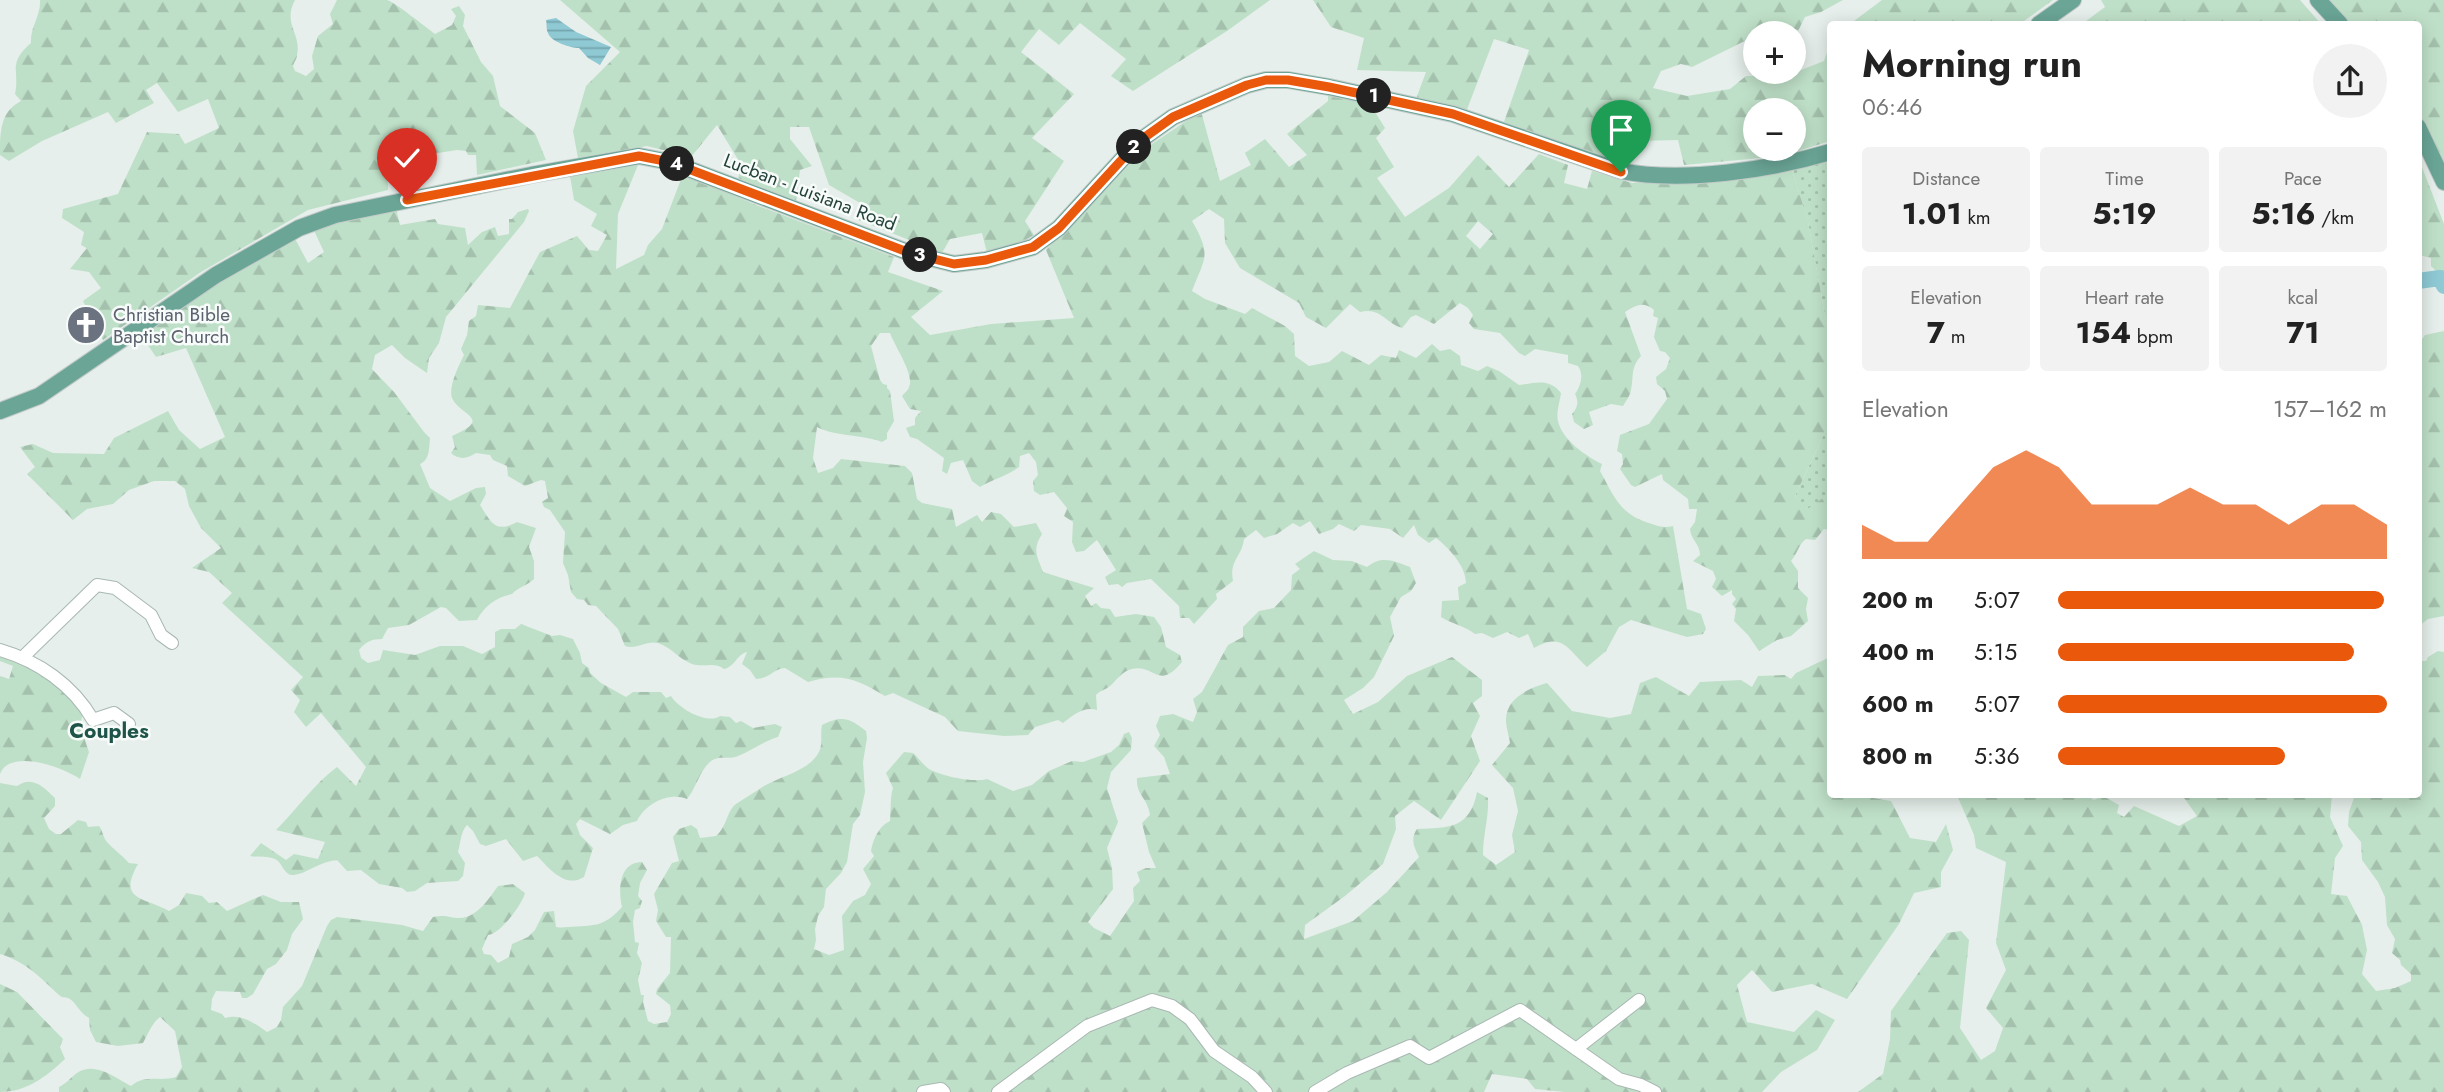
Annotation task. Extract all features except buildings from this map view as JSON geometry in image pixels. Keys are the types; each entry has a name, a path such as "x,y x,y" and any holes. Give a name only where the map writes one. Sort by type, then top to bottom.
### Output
{"main road":[{"path":"2043,21 2073,0"},
{"path":"2318,0 2337,21"},
{"name":"Lucban - Luisiana Road","path":"5,409 39,396 73,376 216,275 299,228 335,215 639,156 670,162 910,253 954,264 986,260 1033,247 1059,228 1138,142 1173,117 1247,85 1266,80 1288,80 1453,114 1621,172 1647,176 1746,170 1793,163 1827,153"},
{"path":"2422,135 2444,182"}],"street":[{"path":"23,657 97,585 114,588 152,615 161,635 172,643"},
{"path":"0,650 23,657 69,687 93,720 114,713 129,724"},
{"path":"999,1092 1087,1026 1152,1000 1172,1006 1190,1019 1214,1051 1252,1077 1266,1092"},
{"path":"1576,1049 1639,1000"},
{"path":"1315,1092 1347,1073 1409,1046 1429,1058 1520,1010 1619,1079 1654,1092"},
{"path":"923,1092 941,1089 944,1092"}],"green space":[{"path":"40,0 295,0 291,22 298,48 293,66 295,71 306,76 314,69 312,56 318,36 333,24 330,14 337,0 387,0 435,34 452,25 456,16 451,9 459,6 465,15 463,26 481,62 493,76 500,106 535,133 546,160 477,175 476,155 468,155 466,151 457,150 387,161 388,190 308,210 201,272 103,340 83,301 101,288 89,272 70,269 87,248 81,245 84,232 62,218 63,209 118,194 147,132 179,134 185,144 219,128 208,99 178,112 157,83 146,90 154,103 116,123 108,112 42,141 9,161 0,155 1,131 5,117 21,101 15,94 16,67 19,56 31,43"},
{"path":"560,0 1270,0 1133,91 1111,76 1126,59 1080,23 1059,45 1039,29 1021,52 1074,94 1032,138 1064,161 1025,221 1034,235 1013,247 987,253 982,233 950,239 942,253 856,219 860,203 829,185 809,127 790,127 790,139 812,166 800,170 796,201 738,178 742,166 717,125 691,157 647,146 578,158 573,131 586,86 620,52"},
{"path":"1313,0 1843,0 1805,17 1803,21 1743,21 1743,42 1692,67 1681,64 1661,71 1653,88 1687,96 1730,89 1743,78 1743,84 1806,84 1806,68 1824,61 1827,52 1827,142 1806,148 1806,98 1743,98 1743,160 1684,165 1678,140 1637,141 1629,165 1504,122 1529,50 1494,39 1466,112 1416,99 1426,72 1357,70 1364,38 1331,27"},
{"path":"1882,0 2053,0 2024,21 1854,21"},
{"path":"2101,0 2300,0 2318,21 2086,21 2105,7"},
{"path":"2315,0 2444,0 2444,192 2422,142 2422,21 2334,21"},
{"path":"1328,91 1383,103 1375,112 1385,128 1376,138 1394,167 1377,178 1405,217 1449,188 1478,155 1509,187 1539,154 1568,165 1564,183 1587,189 1592,171 1632,183 1792,170 1808,221 1827,326 1827,427 1795,496 1806,510 1827,495 1827,530 1824,529 1815,540 1806,539 1791,561 1798,571 1798,588 1808,598 1808,621 1791,636 1777,640 1759,651 1734,621 1736,609 1732,604 1736,599 1732,590 1722,596 1712,587 1716,579 1713,571 1693,561 1700,555 1690,529 1695,522 1697,509 1689,509 1688,499 1663,480 1662,474 1635,487 1620,469 1623,464 1622,454 1617,451 1620,435 1649,424 1667,399 1665,391 1657,384 1656,377 1666,369 1670,358 1660,351 1654,337 1658,318 1653,316 1654,310 1650,307 1640,305 1625,312 1641,356 1634,369 1628,398 1623,406 1611,404 1589,412 1593,425 1584,429 1574,422 1572,414 1576,409 1575,394 1581,373 1578,366 1568,363 1568,355 1535,349 1525,356 1500,333 1474,329 1469,323 1473,315 1460,303 1434,324 1416,315 1402,328 1373,312 1360,312 1350,304 1326,328 1306,317 1299,303 1240,268 1225,243 1224,219 1209,209 1192,221 1202,242 1204,256 1192,291 1205,299 1245,314 1252,308 1285,326 1294,334 1295,356 1309,366 1329,362 1342,351 1369,365 1381,355 1396,358 1399,350 1416,358 1432,344 1440,351 1450,349 1460,356 1461,365 1478,371 1487,366 1519,385 1547,383 1556,388 1561,393 1557,414 1560,428 1576,447 1602,464 1600,471 1625,510 1641,520 1660,526 1673,526 1687,609 1701,614 1706,629 1703,634 1687,637 1631,620 1619,627 1606,651 1587,667 1564,644 1543,643 1534,648 1528,634 1519,638 1507,632 1493,638 1482,633 1475,634 1441,617 1442,601 1459,600 1458,587 1466,583 1463,570 1446,546 1436,538 1429,543 1418,535 1414,525 1403,538 1390,529 1361,525 1354,531 1339,524 1319,534 1310,521 1300,527 1293,523 1277,534 1264,538 1256,530 1244,539 1234,563 1233,581 1216,594 1217,599 1194,624 1189,618 1180,618 1179,606 1151,579 1127,583 1122,587 1118,584 1109,585 1105,577 1116,570 1097,540 1084,551 1076,552 1072,542 1073,522 1064,516 1067,508 1054,492 1040,495 1034,491 1033,481 1038,475 1036,462 1029,453 1020,456 1019,467 980,487 972,481 963,460 951,463 947,474 942,471 944,458 910,437 906,428 915,425 915,418 921,411 910,409 902,396 910,382 907,368 890,333 880,333 871,346 880,380 890,391 894,421 887,433 887,439 882,442 817,427 813,458 818,473 833,468 841,459 905,466 912,473 917,499 922,503 952,509 956,527 977,515 982,522 991,512 1001,514 1014,527 1036,523 1042,534 1036,549 1043,572 1094,588 1085,596 1091,606 1096,603 1101,608 1110,609 1115,617 1136,614 1154,617 1161,627 1166,647 1180,655 1182,662 1162,676 1140,668 1128,670 1096,695 1097,710 1083,710 1063,723 1058,720 1035,727 1028,735 1004,736 958,731 945,717 893,693 885,696 857,681 830,678 808,682 785,668 756,679 742,664 747,652 724,669 716,665 692,664 658,643 625,646 618,629 596,606 577,599 571,592 563,563 565,532 542,502 548,498 545,481 525,486 508,476 507,466 493,460 490,455 476,453 463,458 451,453 455,447 452,436 473,421 452,398 451,388 464,355 461,349 469,321 476,316 478,305 510,308 540,252 577,236 589,250 598,251 607,235 591,226 597,214 574,200 570,176 638,165 618,214 616,269 644,255 648,245 662,229 683,174 756,205 894,257 888,272 943,291 911,317 930,335 991,324 1074,318 1046,250 1146,148 1201,111 1220,181 1251,165 1245,153 1265,139 1289,167 1307,155 1287,134 1328,101","holes":["1478,221 1493,234 1480,249 1466,236"]},
{"path":"1827,159 1827,326 1808,222 1792,170"},
{"path":"2422,167 2444,224 2444,289 2440,275 2431,266 2431,258 2422,256"},
{"path":"395,204 400,225 435,219 438,224 465,228 468,245 482,232 495,227 498,236 509,234 509,219 518,212 529,211 524,222 446,317 439,343 429,358 427,373 392,345 375,355 372,369 430,438 427,456 420,464 430,488 450,501 476,488 485,487 486,494 480,505 494,524 503,527 517,522 536,528 529,547 534,561 534,579 512,594 491,603 477,620 459,621 446,608 441,607 409,625 388,628 382,639 361,647 361,658 368,663 380,660 383,650 415,655 440,646 463,646 482,654 495,647 495,632 515,629 521,624 552,636 560,635 573,639 582,663 589,668 590,673 601,683 626,697 633,692 661,692 666,698 671,696 686,710 701,717 730,717 736,723 741,721 753,728 775,724 782,727 778,737 743,754 711,761 687,799 666,798 652,804 637,821 623,825 610,834 580,819 576,824 580,835 593,848 584,877 577,880 558,876 537,856 523,861 506,839 486,846 480,844 467,825 458,852 465,863 463,876 458,881 427,883 415,891 407,892 402,888 379,884 361,870 347,871 337,860 291,875 275,859 250,856 261,843 286,860 294,854 318,859 325,842 276,830 337,767 356,786 366,767 321,713 306,727 294,712 300,700 291,690 303,677 222,603 232,593 209,572 192,568 221,548 201,528 189,506 185,489 175,481 154,481 129,490 113,504 87,509 73,520 27,474 35,467 20,447 33,444 53,453 104,454 114,438 168,411 179,430 200,449 225,437 186,348 156,357 137,329 292,233 308,263 324,252 311,224"},
{"path":"2444,331 2444,616 2428,619 2422,624 2422,339 2425,335"},
{"path":"1827,427 1827,495 1806,511 1795,496"},
{"path":"1314,551 1333,560 1352,561 1367,567 1378,561 1388,560 1410,567 1416,583 1411,591 1401,597 1390,617 1394,636 1374,677 1344,700 1353,714 1378,702 1407,676 1452,657 1482,680 1482,696 1473,703 1480,716 1471,736 1480,761 1441,820 1414,801 1395,816 1396,829 1383,864 1305,925 1304,939 1353,921 1387,892 1419,857 1413,840 1417,829 1457,824 1469,813 1477,792 1488,798 1483,855 1496,865 1515,852 1512,835 1518,811 1513,788 1492,765 1510,743 1507,712 1514,700 1526,691 1547,683 1572,711 1610,718 1631,714 1640,683 1656,677 1689,696 1700,682 1741,680 1752,687 1758,676 1785,675 1791,679 1796,673 1827,658 1827,798 1873,798 1891,801 1910,838 1936,842 1946,824 1953,850 1941,872 1941,887 1914,893 1899,924 1847,999 1812,984 1772,992 1752,970 1737,985 1747,1022 1794,1032 1816,1010 1835,1020 1817,1050 1781,1072 1762,1092 1565,1092 1535,1089 1527,1079 1492,1074 1484,1092 59,1092 59,1087 77,1073 91,1069 105,1072 131,1086 147,1079 176,1077 182,1067 175,1031 160,1017 152,1025 143,1043 118,1046 96,1042 90,1030 89,1018 72,1001 59,995 25,966 0,954 0,783 17,786 33,782 55,798 55,806 44,818 49,829 61,834 78,820 86,822 88,827 99,826 110,845 129,863 138,864 130,885 136,896 143,900 169,911 179,905 186,893 202,896 209,903 217,902 227,911 263,895 281,902 299,902 303,919 292,934 287,950 276,964 267,969 253,994 242,998 240,992 216,991 211,1010 225,1018 242,1018 267,1032 277,1027 283,1007 302,986 327,926 337,917 402,925 423,931 433,917 460,918 472,915 498,886 513,884 525,893 523,898 504,924 488,935 482,949 484,954 491,955 498,963 509,957 512,944 528,937 535,930 544,912 554,911 556,927 592,925 609,919 622,907 620,893 625,872 634,863 642,862 647,870 640,883 638,896 642,901 640,908 635,910 633,922 635,942 639,943 637,953 642,963 638,980 641,995 644,995 648,1021 654,1024 667,1022 671,1014 670,1005 656,994 670,973 671,937 666,937 656,921 658,910 654,894 672,863 679,861 673,837 679,829 691,825 697,829 700,838 716,836 736,804 764,786 809,764 820,749 822,725 841,719 855,723 866,731 863,762 865,792 860,815 853,824 847,862 826,889 824,907 818,916 815,929 814,949 829,955 844,950 842,916 853,901 865,895 871,884 863,869 874,856 871,851 877,833 890,821 893,788 886,773 904,752 913,753 929,769 941,774 966,779 987,779 1013,791 1032,785 1049,771 1072,761 1083,762 1111,752 1119,745 1124,734 1129,732 1132,738 1131,750 1111,772 1107,788 1118,822 1107,848 1113,889 1088,922 1110,936 1134,901 1133,888 1140,881 1137,872 1156,868 1142,823 1150,815 1138,789 1137,778 1170,774 1164,757 1154,746 1160,735 1156,726 1160,716 1173,714 1193,722 1197,712 1193,699 1202,692 1228,645 1243,637 1243,627 1259,611 1274,608 1291,590 1292,575 1300,569 1295,564"},
{"path":"2438,651 2444,652 2444,1092 1858,1092 1883,1074 1890,1039 1891,1011 1947,933 1961,931 1969,940 1960,1028 1981,1060 1995,1051 2003,1028 1986,1008 2006,970 1996,943 2006,862 1976,848 1974,835 1958,798 2107,798 2119,805 2117,813 2124,817 2134,806 2179,826 2197,816 2184,798 2332,798 2330,817 2343,846 2335,858 2331,894 2347,896 2362,925 2367,950 2362,974 2376,991 2395,988 2411,981 2411,974 2392,953 2395,939 2387,925 2385,897 2362,860 2361,842 2348,826 2354,798 2422,798 2422,661 2426,661"},
{"path":"0,656 27,665 65,689 83,712 80,726 89,752 80,779 50,765 25,761 6,766 0,774 0,676 9,679 13,666 0,661"},
{"path":"0,984 17,992 63,1039 60,1047 65,1059 35,1082 0,1092"}],"water":[{"path":"556,18 576,32 611,47 600,65 588,58 579,48 562,44 550,36 546,20"}],"waterway":[{"path":"2422,280 2440,278 2444,286"}],"place":[{"name":"Christian Bible Baptist Church","path":"86,325"}],"district":[{"name":"Couples","path":"109,731"}],"route":[{"path":"407,200 639,156 670,162 724,181 910,253 954,264 986,260 1033,247 1059,228 1138,142 1173,117 1247,85 1266,80 1288,80 1329,87 1453,114 1621,172"}]}
